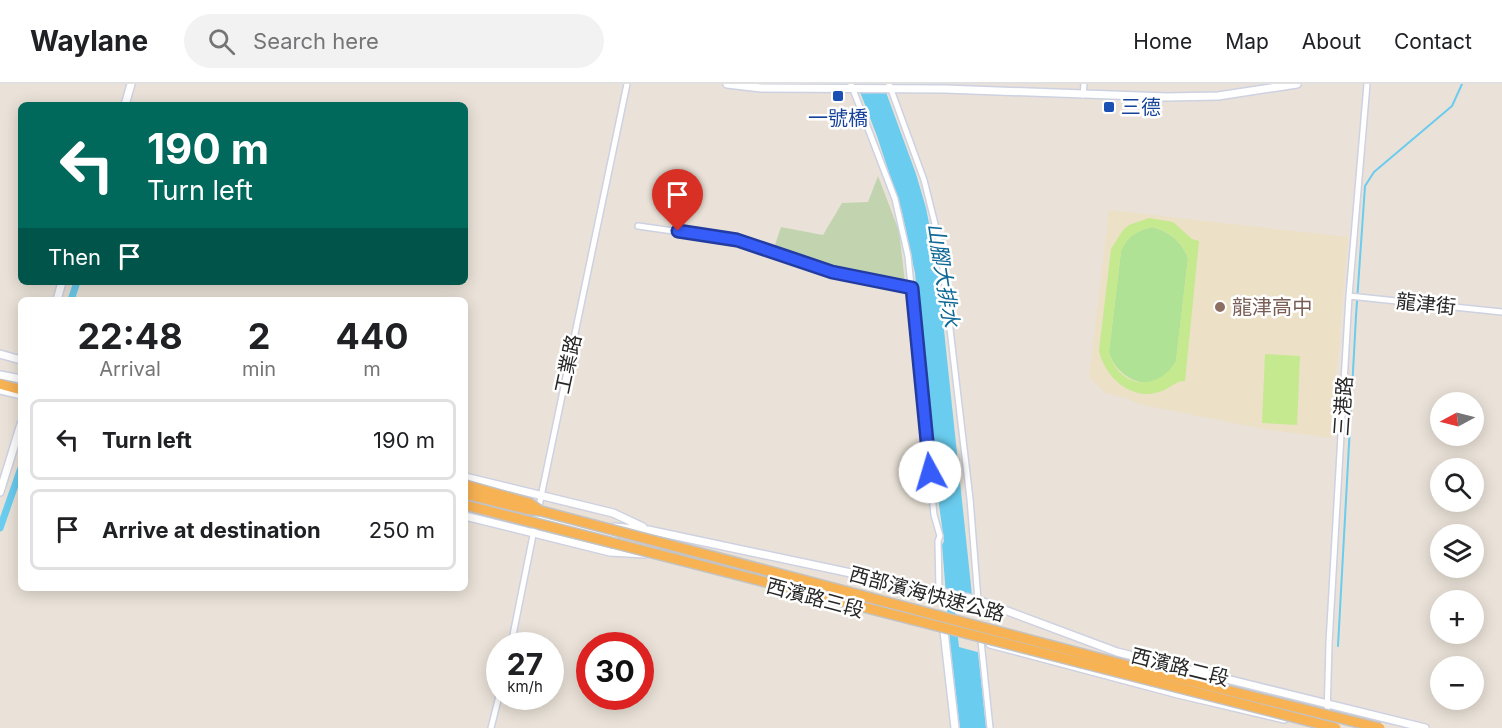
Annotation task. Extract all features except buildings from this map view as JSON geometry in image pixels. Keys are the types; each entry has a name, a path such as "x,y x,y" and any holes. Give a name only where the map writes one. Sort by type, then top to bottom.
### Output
{"highway":[{"path":"0,376 18,380"},
{"path":"0,384 18,389"},
{"path":"468,486 529,503 539,513"},
{"name":"西部濱海快速公路","path":"468,497 1380,728"},
{"name":"西部濱海快速公路","path":"468,506 1336,728"}],"street":[{"path":"126,102 131,84"},
{"name":"工業路","path":"513,632 532,532 539,513 540,497 600,221 627,84"},
{"path":"727,84 761,88 889,86 1083,94 1218,96 1297,84"},
{"path":"1083,94 1084,84"},
{"name":"三港路","path":"1328,728 1326,703 1349,296 1367,84"},
{"path":"852,86 895,199 908,256 934,515 940,536 939,591"},
{"path":"889,86 924,180 939,244 970,499 978,600"},
{"path":"638,226 737,240 832,272 912,288"},
{"name":"龍津街","path":"1349,296 1502,312"},
{"path":"0,354 18,359"},
{"path":"0,390 18,394"},
{"path":"0,492 18,434"},
{"name":"西濱路三段","path":"468,478 613,513 648,530"},
{"name":"西濱路三段","path":"539,513 574,524 650,555 981,641"},
{"name":"西濱路三段","path":"468,517 610,552 650,555"},
{"name":"西濱路三段","path":"574,524 648,530 939,591"},
{"name":"西濱路二段","path":"939,591 978,600 1117,652 1425,728"},
{"path":"944,631 955,728"},
{"path":"981,641 990,728"},
{"name":"西濱路二段","path":"981,641 1179,694 1322,728"},
{"path":"491,728 496,710"}],"shaded area":[{"name":"龍津高中","path":"1109,210 1348,237 1331,438 1263,429 1138,404 1126,398 1105,393 1089,377"}],"green space":[{"path":"878,176 899,231 905,282 886,282 815,268 773,251 781,227 823,235 842,203 868,202"},
{"path":"1149,218 1173,222 1192,239 1199,241 1185,381 1178,382 1163,391 1149,394 1129,390 1121,385 1107,370 1099,351 1111,249 1129,225","holes":["1152,227 1174,238 1188,258 1176,361 1159,378 1149,382 1139,382 1121,373 1109,352 1121,251 1129,238 1137,232"]},
{"path":"1152,227 1174,238 1188,258 1176,361 1171,370 1160,379 1142,382 1125,375 1112,361 1109,352 1121,251 1126,241 1133,235"},
{"path":"1265,354 1300,356 1297,425 1262,423"}],"water":[{"path":"857,84 883,84 926,208 937,264 986,728 960,728 950,643 942,545 944,541 934,468 915,273 902,212"}],"pier":[{"path":"953,593 975,600 981,653 959,647"}],"waterway":[{"path":"1338,646 1365,186 1374,172 1452,106 1462,84"},
{"path":"72,297 76,285"},
{"path":"0,528 18,477"}],"place":[{"name":"一號橋","path":"838,96"},
{"name":"三德","path":"1109,107"},
{"name":"龍津高中","path":"1220,307"}],"route":[{"path":"678,231 737,240 832,272 912,288 930,472"}],"water label":[{"name":"山腳大排水","path":"943,275"}]}
